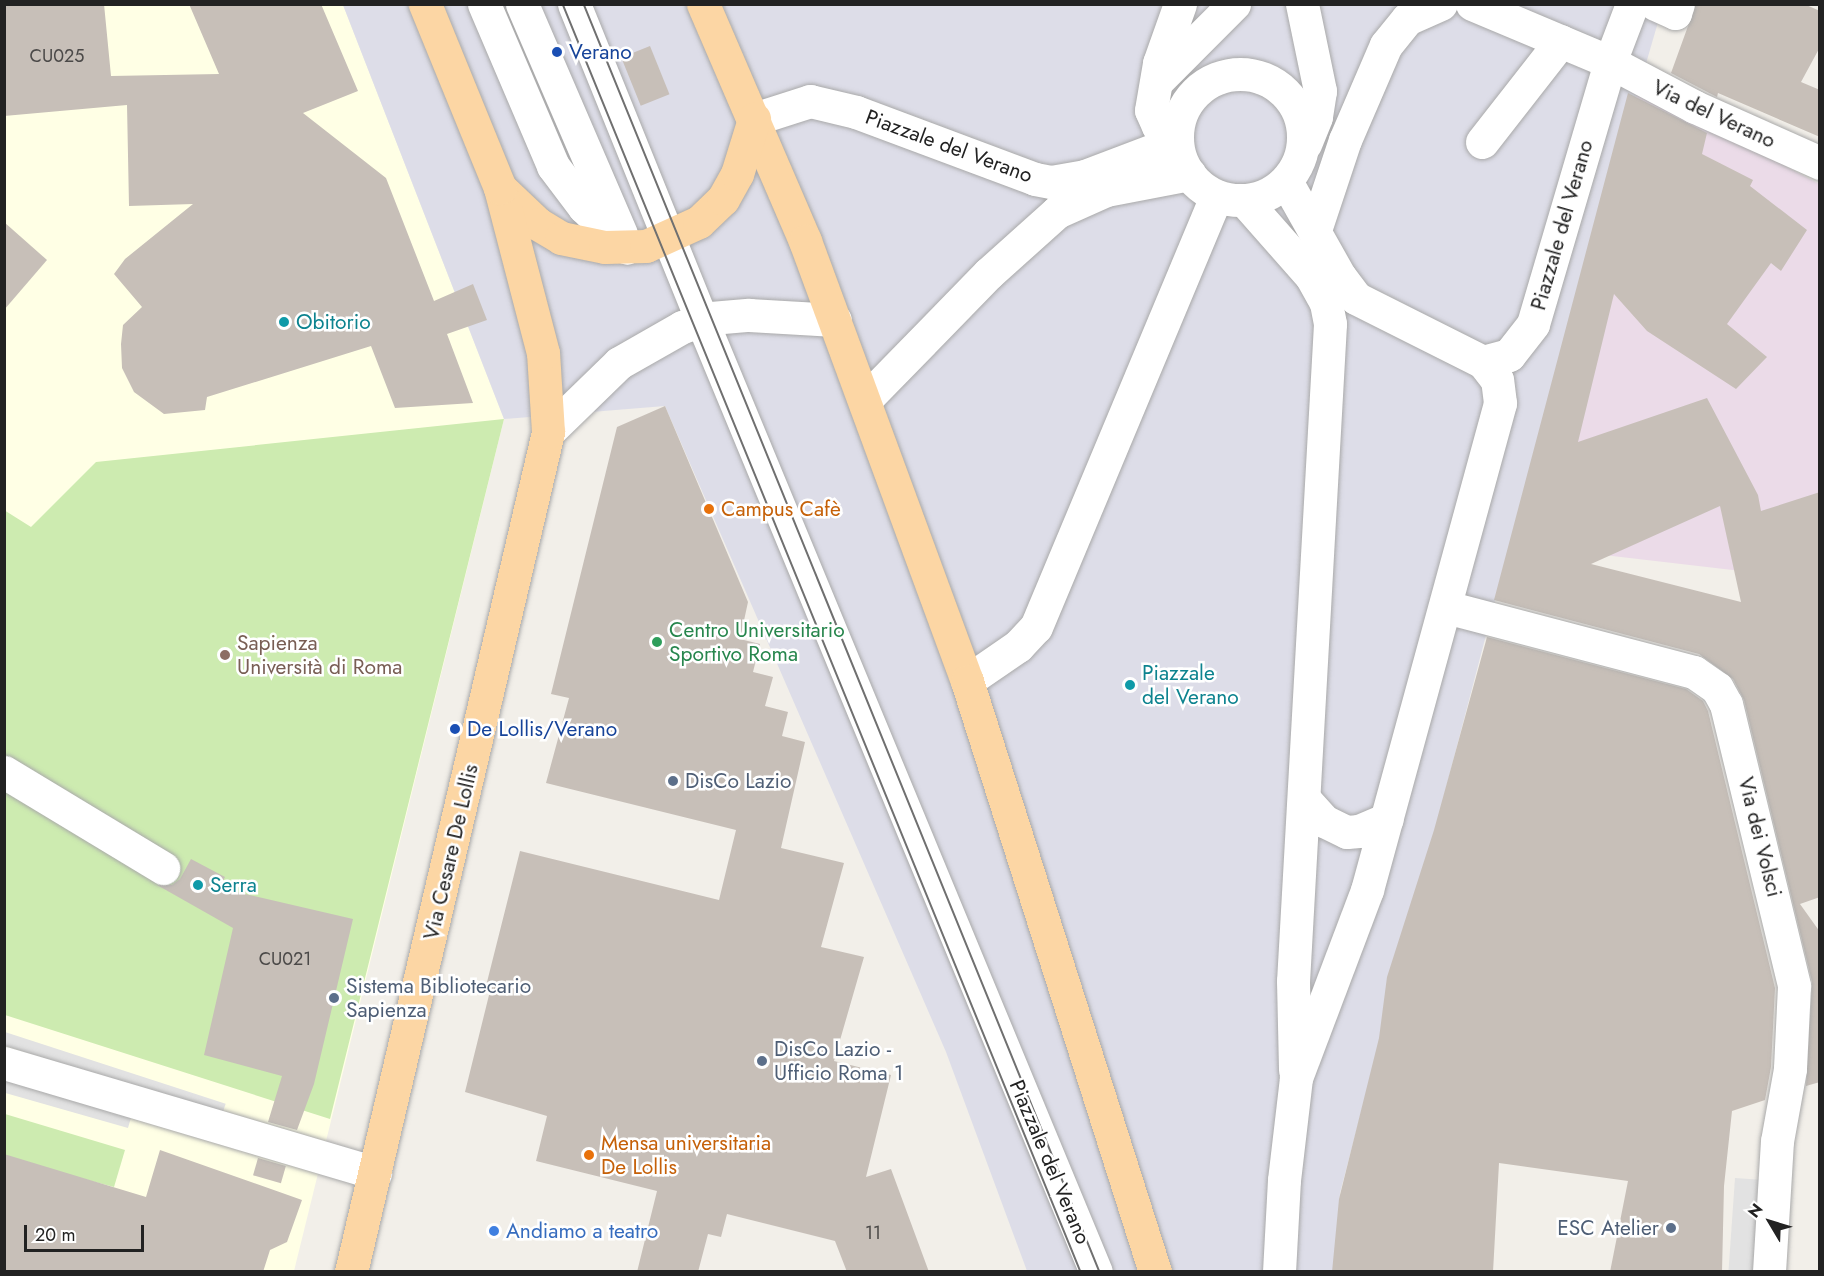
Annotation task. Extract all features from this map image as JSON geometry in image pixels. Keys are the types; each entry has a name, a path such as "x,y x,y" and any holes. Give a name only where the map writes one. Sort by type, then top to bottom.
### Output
{"main road":[{"path":"425,4 500,188 543,353 548,432"},
{"path":"703,4 754,119 835,320 967,681 1158,1269"},
{"path":"500,188 538,224 561,238 627,248 668,238 699,222 723,199 737,174 754,119"},
{"name":"Via Cesare De Lollis","path":"351,1272 548,432"}],"street":[{"path":"484,4 553,166 584,207 627,248"},
{"path":"522,4 627,248"},
{"name":"Piazzale del Verano","path":"574,4 702,321 1096,1272"},
{"path":"1177,137 1154,122 1151,110 1154,85 1180,4"},
{"path":"1154,85 1234,4"},
{"path":"1230,198 1267,195 1286,181 1316,117 1320,91 1302,4"},
{"path":"1315,230 1345,140 1386,45 1407,19 1441,4"},
{"path":"1472,4 1610,62"},
{"name":"Piazzale del Verano","path":"1483,362 1509,355 1533,324 1610,62 1632,4"},
{"path":"1482,142 1560,41"},
{"name":"Via del Verano","path":"1610,62 1695,107 1820,163"},
{"path":"1189,174 1177,137 1185,107 1202,87 1217,78 1244,74 1269,81 1290,98 1302,121 1303,148"},
{"name":"Piazzale del Verano","path":"754,119 810,101 856,112 1035,179 1051,182 1085,176 1177,137"},
{"path":"865,400 989,273 1057,212 1106,190 1189,174 1230,198 1311,276 1326,303 1330,324 1306,801 1292,1000 1296,1078 1280,1256 1263,1272"},
{"path":"1286,181 1356,298 1483,362 1497,380 1498,416 1355,927 1296,1078"},
{"path":"967,681 1018,646 1036,627 1230,198"},
{"path":"548,432 595,382 637,350 702,321 749,315 835,320"},
{"name":"Via dei Volsci","path":"1446,607 1694,672 1717,688 1732,722 1792,966 1794,1021 1779,1123 1769,1272"},
{"path":"4,772 163,868"},
{"path":"1306,801 1324,821 1347,832 1359,831 1387,819"},
{"path":"4,1063 375,1173"}],"shaded area":[{"name":"Sapienza Università di Roma","path":"5,5 343,5 504,419 294,1271 5,1272"},
{"name":"Piazzale del Verano","path":"343,5 1663,5 1541,425 1340,1193 1335,1271 1027,1271 946,1052 665,406 504,419"},
{"path":"1631,83 1819,184 1819,580 1509,544"},
{"path":"5,1032 226,1104 222,1116 4,1045"},
{"path":"4,1078 132,1115 128,1128 4,1093"},
{"path":"1735,1178 1761,1180 1754,1272 1728,1272"}],"green space":[{"path":"504,419 330,1119 5,1015 4,510 31,527 96,462"},
{"path":"5,1114 125,1150 114,1187 5,1158"}],"building":[{"path":"4,4 104,4 111,76 219,74 189,4 321,4 358,91 303,113 386,178 434,301 473,284 487,320 447,334 473,403 395,408 371,346 207,397 205,410 164,414 134,392 122,368 121,344 123,325 142,307 114,274 125,259 193,204 129,206 127,105 4,116"},
{"path":"1696,4 1804,4 1820,11 1820,47 1801,82 1820,90 1820,137 1718,93 1717,97 1671,73"},
{"path":"650,46 669,94 641,106 621,58"},
{"path":"1628,93 1707,133 1702,154 1753,180 1750,186 1807,230 1781,271 1771,263 1727,324 1767,357 1736,389 1647,331 1614,294 1578,442 1707,398 1758,495 1761,511 1820,492 1820,897 1800,904 1820,932 1820,1082 1806,1086 1812,982 1744,700 1733,679 1699,654 1494,600","holes":["1720,506 1741,602 1591,564"]},
{"path":"4,222 47,260 4,310"},
{"path":"665,406 748,602 740,639 760,644 753,672 773,677 765,706 788,712 782,736 805,742 781,848 844,863 821,947 864,957 834,1061 891,1075 866,1177 891,1169 929,1272 847,1272 835,1241 727,1214 721,1237 708,1234 698,1272 637,1272 657,1191 536,1161 547,1116 465,1092 491,987 486,986 520,851 719,900 736,830 546,783 569,698 551,694 617,427"},
{"path":"1487,637 1686,689 1703,701 1708,711 1775,988 1771,1067 1765,1100 1732,1111 1724,1186 1722,1272 1610,1272 1628,1181 1499,1163 1493,1272 1332,1272 1339,1199 1379,1038 1387,977 1434,830"},
{"path":"191,859 225,877 219,888 353,919 314,1084 297,1130 268,1122 282,1076 204,1055 233,928 157,885 172,885 180,879"},
{"path":"160,1150 302,1200 287,1242 270,1250 263,1272 4,1272 4,1154 146,1197"},
{"path":"258,1158 286,1166 281,1183 253,1175"}],"tram line":[{"path":"563,4 1081,1272"},
{"path":"584,4 1100,1272"}],"place":[{"name":"Verano","path":"557,52"},
{"name":"Obitorio","path":"284,322"},
{"name":"Campus Cafè","path":"709,509"},
{"name":"Centro Universitario Sportivo Roma","path":"657,642"},
{"name":"Sapienza Università di Roma","path":"225,655"},
{"name":"Piazzale del Verano","path":"1130,685"},
{"name":"De Lollis/Verano","path":"455,729"},
{"name":"DisCo Lazio","path":"673,781"},
{"name":"Serra","path":"198,885"},
{"name":"Sistema Bibliotecario Sapienza","path":"334,998"},
{"name":"DisCo Lazio - Ufficio Roma 1","path":"762,1061"},
{"name":"Mensa universitaria De Lollis","path":"589,1155"},
{"name":"ESC Atelier","path":"1671,1228"},
{"name":"Andiamo a teatro","path":"494,1231"}]}
